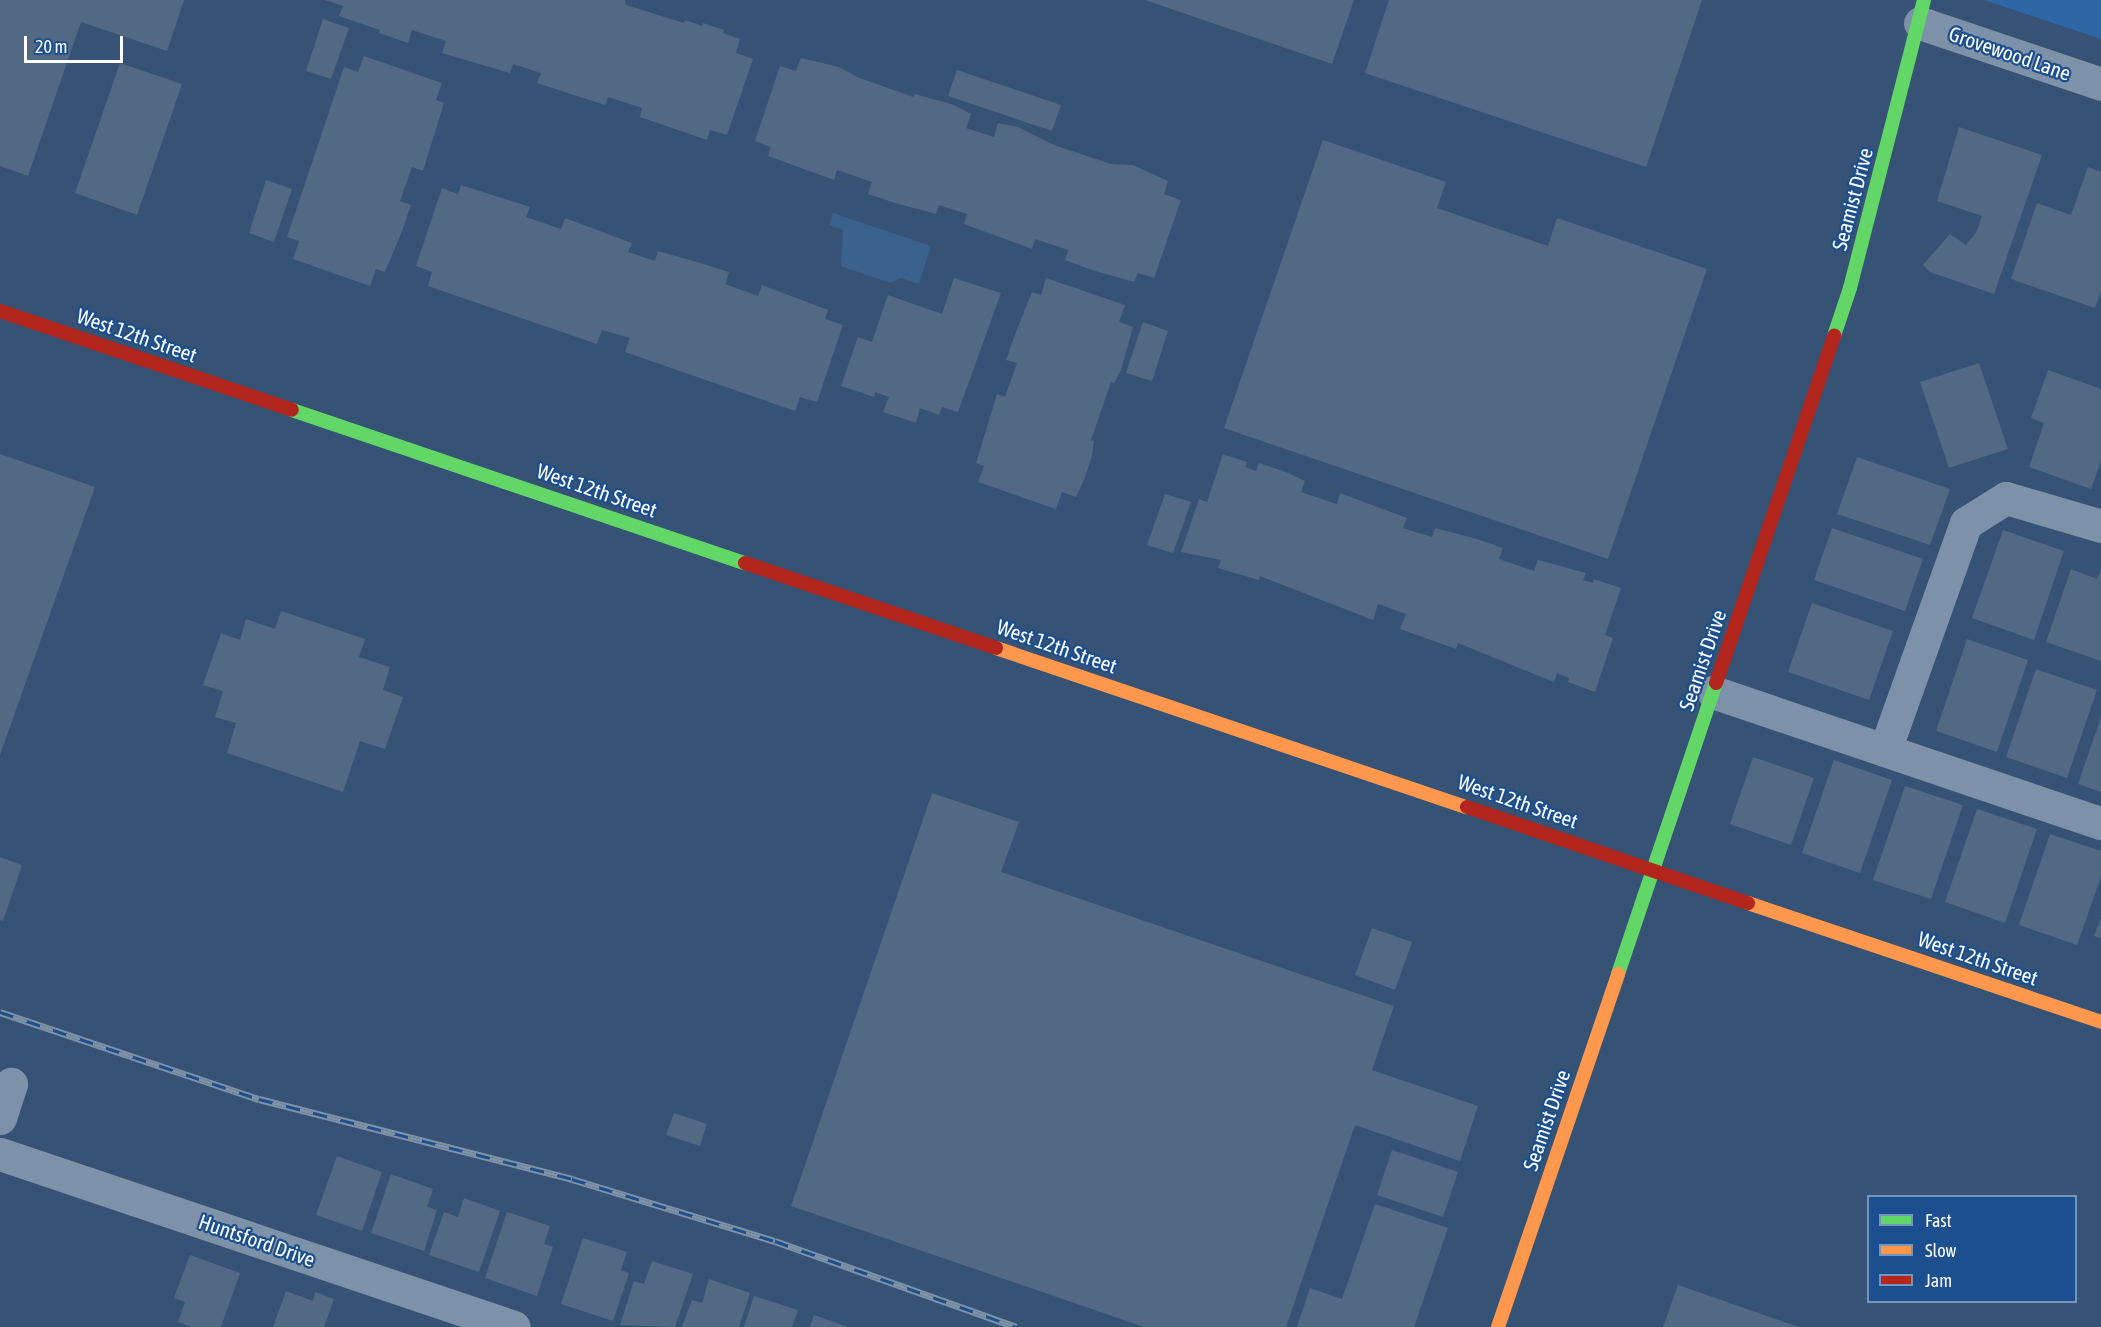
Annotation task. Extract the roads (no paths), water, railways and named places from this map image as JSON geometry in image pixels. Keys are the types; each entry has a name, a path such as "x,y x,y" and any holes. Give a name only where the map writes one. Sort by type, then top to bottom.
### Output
{"street":[{"name":"Grovewood Lane","path":"1922,12 2101,84"},
{"name":"Seamist Drive","path":"1498,1327 1850,288 1922,12"},
{"name":"West 12th Street","path":"0,311 2101,1022"},
{"path":"1885,750 1966,523 2006,498 2101,526"},
{"path":"1713,692 2101,823"},
{"path":"0,1118 11,1084"},
{"name":"Huntsford Drive","path":"0,1154 514,1327"}],"railway":[{"path":"0,1012 259,1099 572,1179 775,1241 1016,1327"}]}
